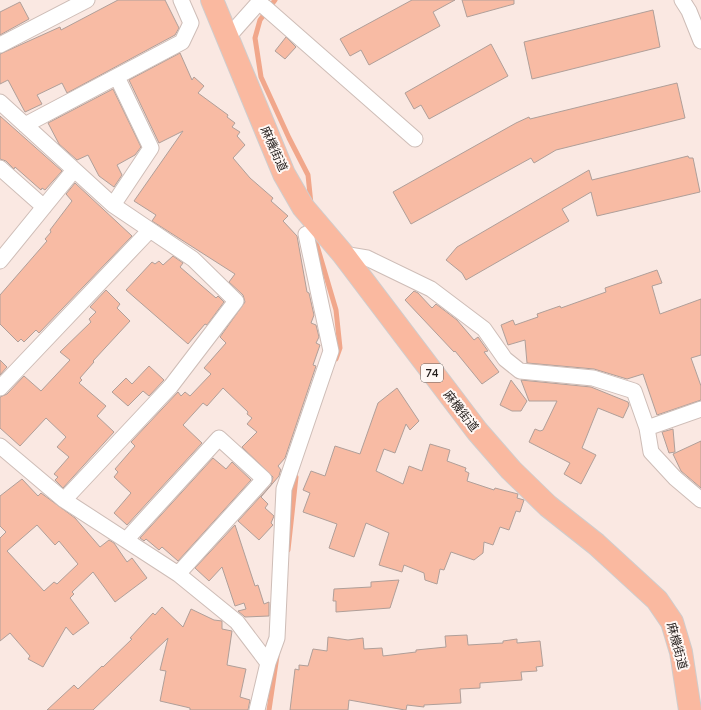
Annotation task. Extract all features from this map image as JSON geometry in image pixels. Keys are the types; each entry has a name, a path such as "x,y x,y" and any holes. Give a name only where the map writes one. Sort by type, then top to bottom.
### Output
{"main road":[{"name":"麻機街道","path":"212,0 284,174 302,207 343,254 444,389 477,431 511,470 548,506 596,544 657,600 672,622 681,652 690,710"}],"street":[{"path":"0,45 87,0"},
{"path":"25,125 182,42 191,23 181,0"},
{"path":"682,0 689,10 701,41"},
{"path":"228,37 260,1 415,139"},
{"path":"113,204 151,148 117,76"},
{"path":"0,102 113,204 194,259 236,301 171,386 64,500"},
{"path":"0,168 44,207"},
{"path":"0,261 74,170"},
{"path":"0,388 150,230"},
{"path":"257,710 268,664 277,638 284,489 331,351 306,234"},
{"path":"343,254 367,258 431,290 484,329 505,359 520,370 593,378 634,391 646,428 651,452 675,478 701,500"},
{"path":"646,428 701,409"},
{"path":"126,540 220,438 264,479 178,574"},
{"path":"0,446 64,500 178,574 237,622 268,664"}],"building":[{"path":"118,0 165,0 179,28 175,35 67,93 62,83 37,95 42,104 25,112 8,80 0,84 0,54 60,27 61,30"},
{"path":"412,0 455,0 433,12 440,26 369,65 361,50 350,56 340,39"},
{"path":"462,0 514,0 514,4 467,17"},
{"path":"20,2 29,19 0,35 0,12"},
{"path":"653,10 660,47 532,79 524,42"},
{"path":"286,37 296,47 285,59 275,51"},
{"path":"491,44 508,76 429,119 421,105 414,109 405,93"},
{"path":"180,53 192,80 194,77 204,86 198,93 228,115 227,117 235,123 232,127 240,132 237,136 245,145 233,158 250,178 273,198 271,201 288,216 283,221 297,236 307,292 309,293 314,315 311,323 316,325 319,337 316,343 320,345 313,365 316,366 285,458 278,466 281,470 279,476 261,497 268,504 265,508 274,516 271,523 273,525 259,540 238,521 271,485 273,477 242,447 257,432 247,424 252,418 247,414 248,412 223,388 207,406 203,403 183,425 202,443 127,525 114,513 131,493 114,477 118,472 115,469 135,446 131,442 178,392 181,396 185,392 190,396 211,374 204,368 226,343 220,337 245,302 243,295 229,282 235,274 152,221 156,215 134,201 183,131 159,143 129,80"},
{"path":"677,83 685,118 556,150 534,163 531,158 411,224 393,192 529,117 530,119"},
{"path":"113,89 141,147 135,155 117,165 122,175 114,187 99,176 88,155 77,160 59,144 48,123"},
{"path":"0,116 62,171 45,190 42,188 41,190 15,167 14,169 6,161 0,159"},
{"path":"688,156 689,158 693,158 700,192 597,216 591,192 562,209 569,221 466,280 462,273 446,260 457,247 589,170 592,180"},
{"path":"75,183 132,236 39,333 36,330 24,342 21,339 18,342 0,324 0,295 47,241 45,239 51,232 50,230 72,201 66,194"},
{"path":"173,256 183,263 180,267 216,298 218,296 224,302 207,325 205,324 188,344 126,290 152,262 155,264 159,261 163,265"},
{"path":"657,270 662,283 652,286 660,314 701,299 701,355 691,358 701,386 701,400 657,415 643,374 627,379 594,369 527,363 525,340 508,345 501,325 513,320 515,325 538,317 537,314 560,306 561,308 606,292 605,288"},
{"path":"106,290 120,304 117,308 130,321 93,361 94,362 80,378 82,380 79,383 106,406 97,416 114,432 63,488 55,480 58,477 54,474 69,457 57,447 66,437 46,418 20,446 0,428 0,397 7,394 24,376 41,391 70,360 60,352 91,322 89,319 96,312 90,307"},
{"path":"414,291 418,293 432,308 436,304 457,320 474,340 478,337 488,351 484,352 499,372 482,384 455,351 454,352 405,300"},
{"path":"0,360 7,367 0,375"},
{"path":"149,366 164,380 149,396 143,391 128,406 112,392 126,378 132,384"},
{"path":"511,380 527,401 521,411 512,411 500,405"},
{"path":"521,380 591,387 628,402 629,405 623,418 598,408 582,448 596,455 581,484 564,474 570,463 529,442 535,429 540,431 543,430 557,401 529,401"},
{"path":"397,388 419,421 410,430 406,424 395,453 384,449 376,471 403,484 409,466 422,471 430,444 450,450 447,461 466,468 465,471 469,473 467,481 494,490 495,488 518,494 517,498 524,500 520,512 516,511 509,530 500,527 493,545 484,542 483,553 474,560 451,552 444,570 440,569 437,584 425,580 424,573 404,565 402,572 379,565 389,533 366,523 354,557 329,548 337,524 303,512 310,493 303,490 311,471 325,476 335,446 360,454 378,403"},
{"path":"673,429 675,452 669,453 662,432"},
{"path":"701,441 701,488 681,471 673,454"},
{"path":"213,458 226,469 232,462 251,480 178,561 162,547 159,550 146,539 144,541 140,538"},
{"path":"22,479 38,496 41,493 75,518 100,547 109,540 114,543 127,562 132,558 147,578 115,602 93,572 72,592 74,594 70,598 89,623 73,635 66,627 43,667 28,659 30,656 10,633 0,641 0,538 6,532 0,526 0,496","holes":["37,525 55,545 59,541 78,564 57,584 54,582 44,591 7,551"]},
{"path":"235,525 255,586 258,585 264,604 269,602 269,616 245,617 238,611 246,609 244,603 235,606 222,567 209,581 195,568"},
{"path":"399,580 390,608 336,612 336,601 333,601 334,589 371,587 371,582"},
{"path":"162,607 183,627 191,609 214,620 222,621 222,629 232,631 227,665 246,669 240,697 250,700 248,710 190,710 190,708 160,701 166,671 160,670 168,638 93,710 47,710 74,685 78,689 102,666 103,667 132,639 130,638 153,613 155,615"},
{"path":"467,635 468,645 503,643 503,641 517,639 517,643 540,641 543,666 536,667 537,671 521,672 522,680 480,683 480,688 460,689 461,703 424,705 424,707 407,705 405,710 349,700 348,710 290,710 295,669 299,670 299,665 308,666 313,649 327,651 328,637 348,640 363,638 364,649 382,648 383,656 416,652 416,650 446,647 445,636"}],"waterway":[{"path":"275,0 260,20 255,38 261,77 308,175 311,204"},
{"path":"313,232 336,310 340,348 336,359"},
{"path":"288,550 296,477"},
{"path":"269,710 277,656"}]}
